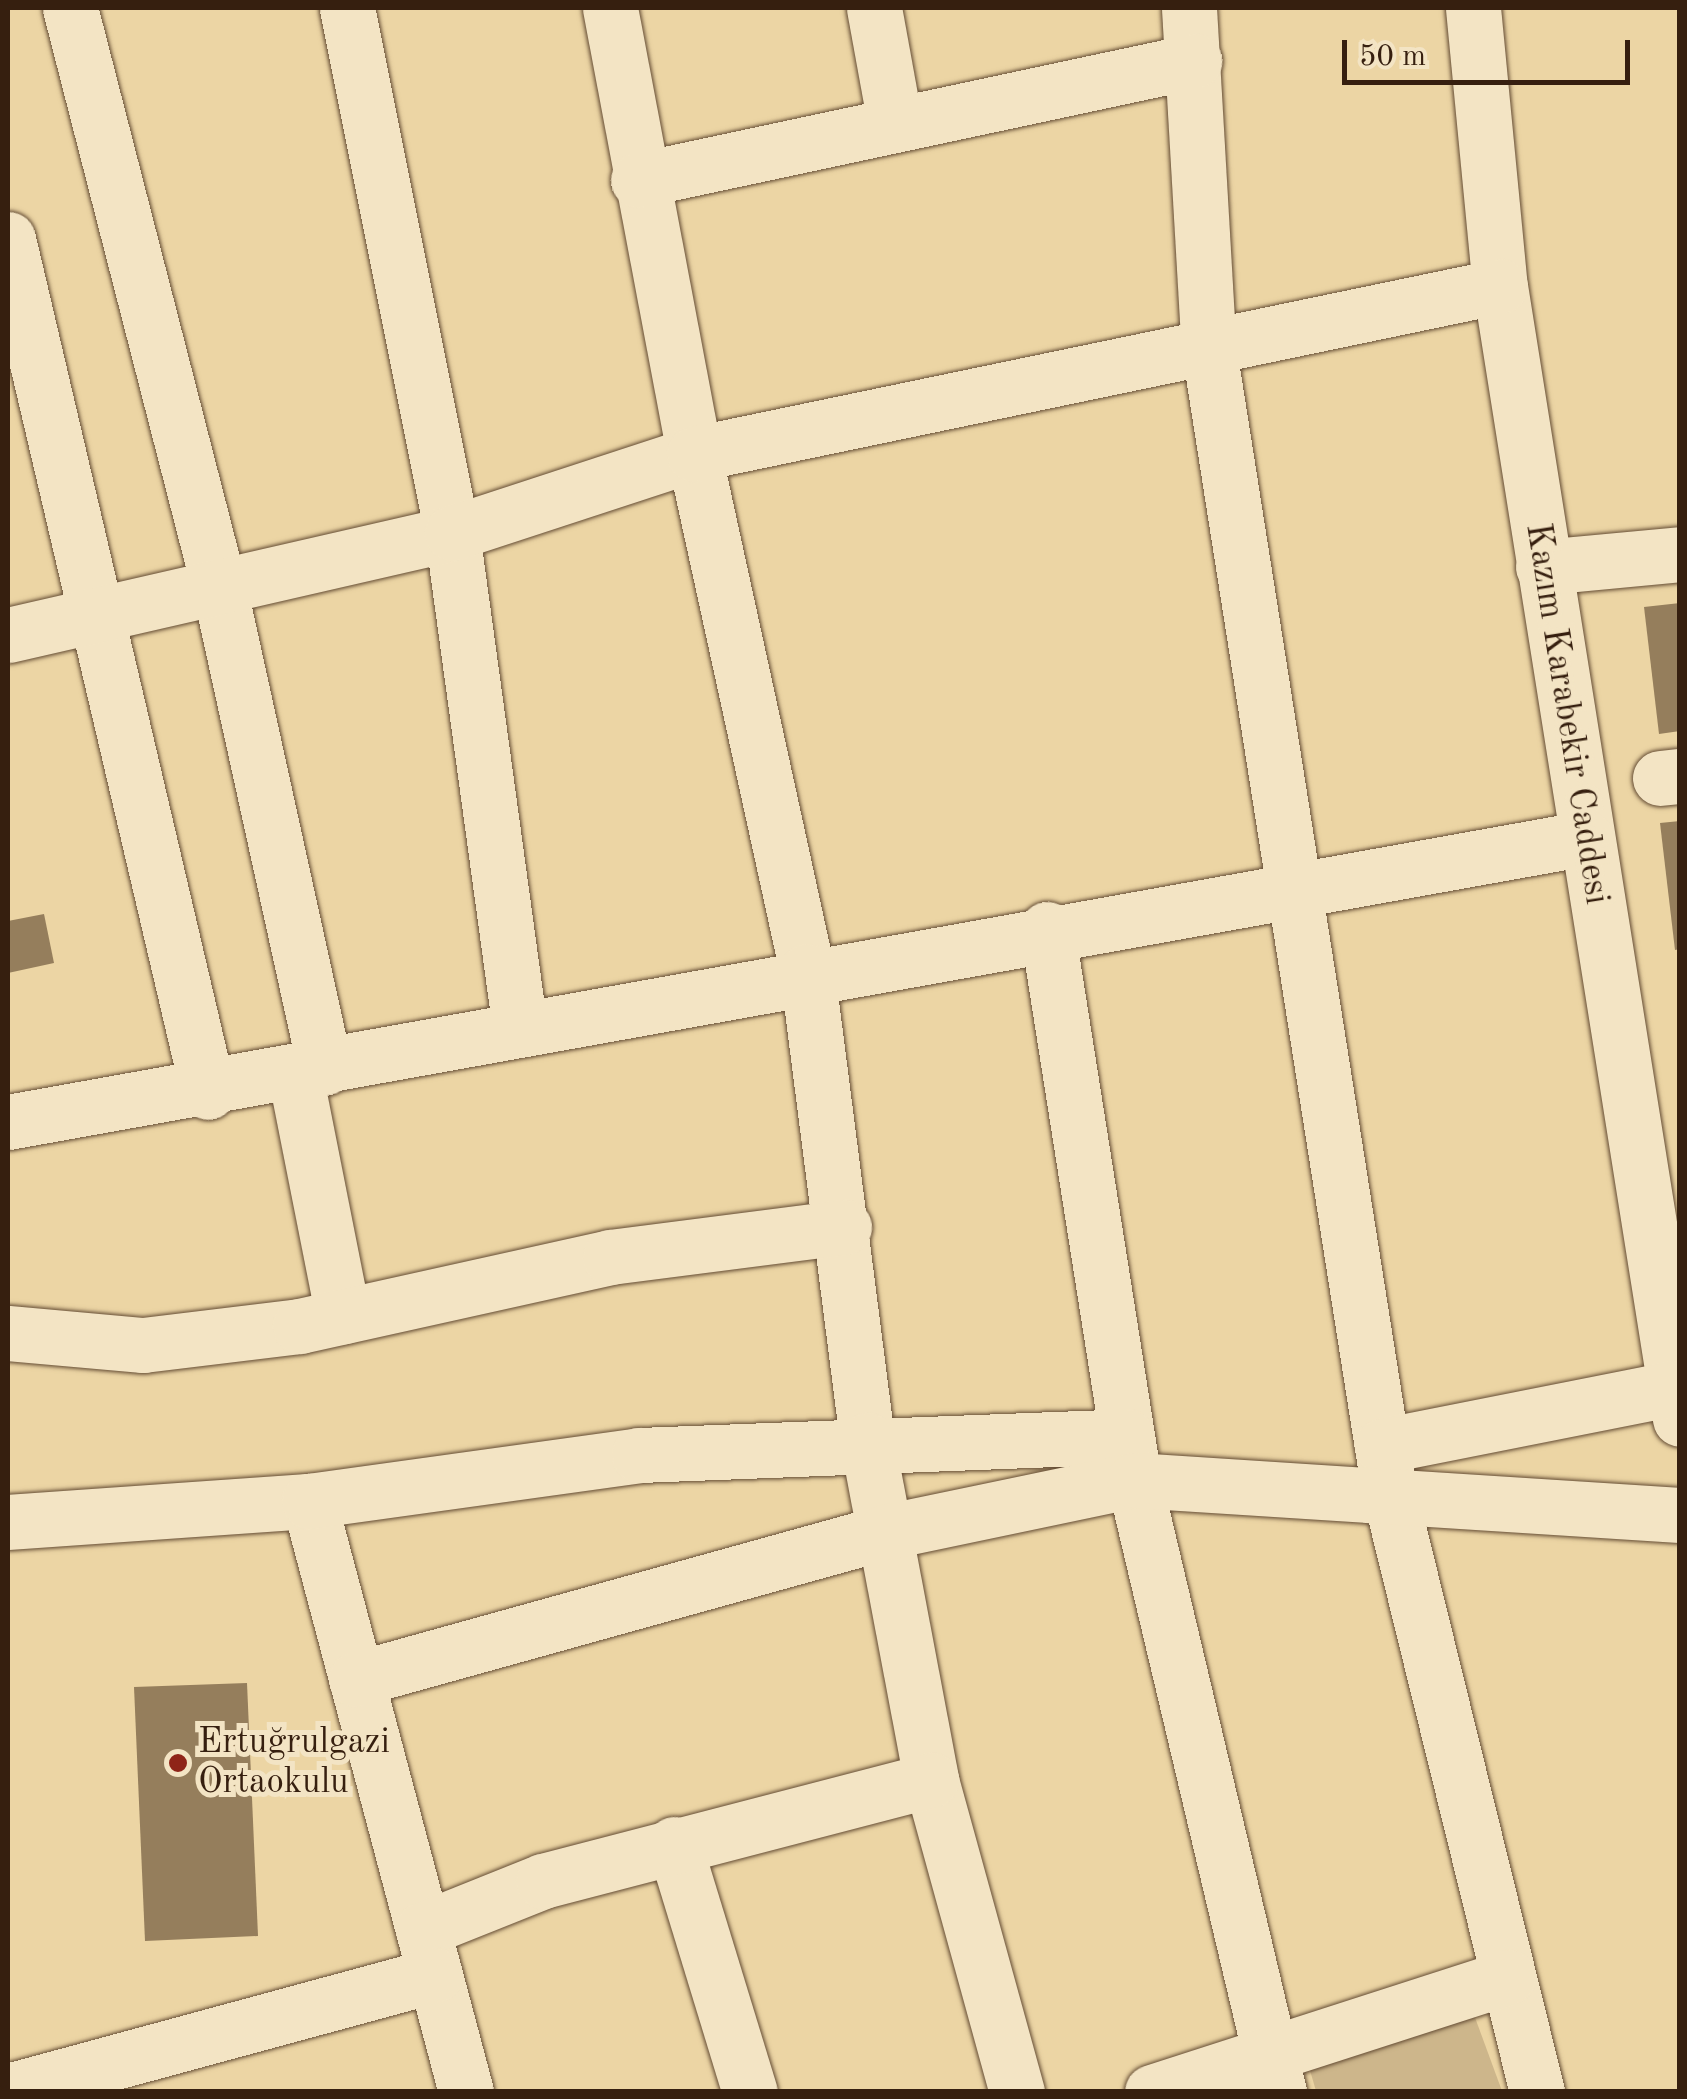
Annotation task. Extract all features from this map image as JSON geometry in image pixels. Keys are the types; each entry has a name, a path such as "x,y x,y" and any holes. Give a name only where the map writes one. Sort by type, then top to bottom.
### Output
{"street":[{"path":"70,8 220,591 310,1071 342,1316"},
{"path":"347,8 452,533 519,1024"},
{"path":"610,8 638,180 806,972 844,1228 867,1440 931,1780 1017,2092"},
{"path":"874,8 895,124"},
{"path":"1189,8 1209,350 1386,1468 1537,2092"},
{"name":"Kazım Karabekir Caddesi","path":"1473,8 1500,286 1586,838 1656,1146 1676,1378"},
{"path":"638,180 1194,61"},
{"path":"8,239 102,619 208,1092"},
{"path":"8,634 102,619 452,533 694,454 1209,350 1500,286"},
{"path":"1543,568 1680,554"},
{"path":"8,1122 208,1092 519,1024 1047,928 1297,890 1586,838"},
{"path":"1047,928 1130,1458 1274,2072"},
{"path":"8,1333 143,1345 342,1316 610,1258 844,1228"},
{"path":"1386,1468 1676,1378"},
{"path":"8,1522 309,1501 639,1455 867,1440 1130,1458 1386,1468 1680,1515"},
{"path":"356,1679 884,1532 1130,1458"},
{"path":"309,1501 466,2092"},
{"path":"8,2091 429,1952 674,1844 931,1780"},
{"path":"674,1844 750,2092"},
{"path":"1152,2092 1274,2072 1508,1977"}],"shaded area":[{"path":"1473,2012 1502,2091 1316,2091 1307,2060"}],"building":[{"path":"1680,603 1680,731 1659,734 1644,607"},
{"path":"1680,821 1680,949 1675,950 1660,823"},
{"path":"44,914 54,963 8,973 8,921"},
{"path":"247,1683 258,1936 145,1941 134,1687"}],"place":[{"name":"Ertuğrulgazi Ortaokulu","path":"178,1763"}]}
